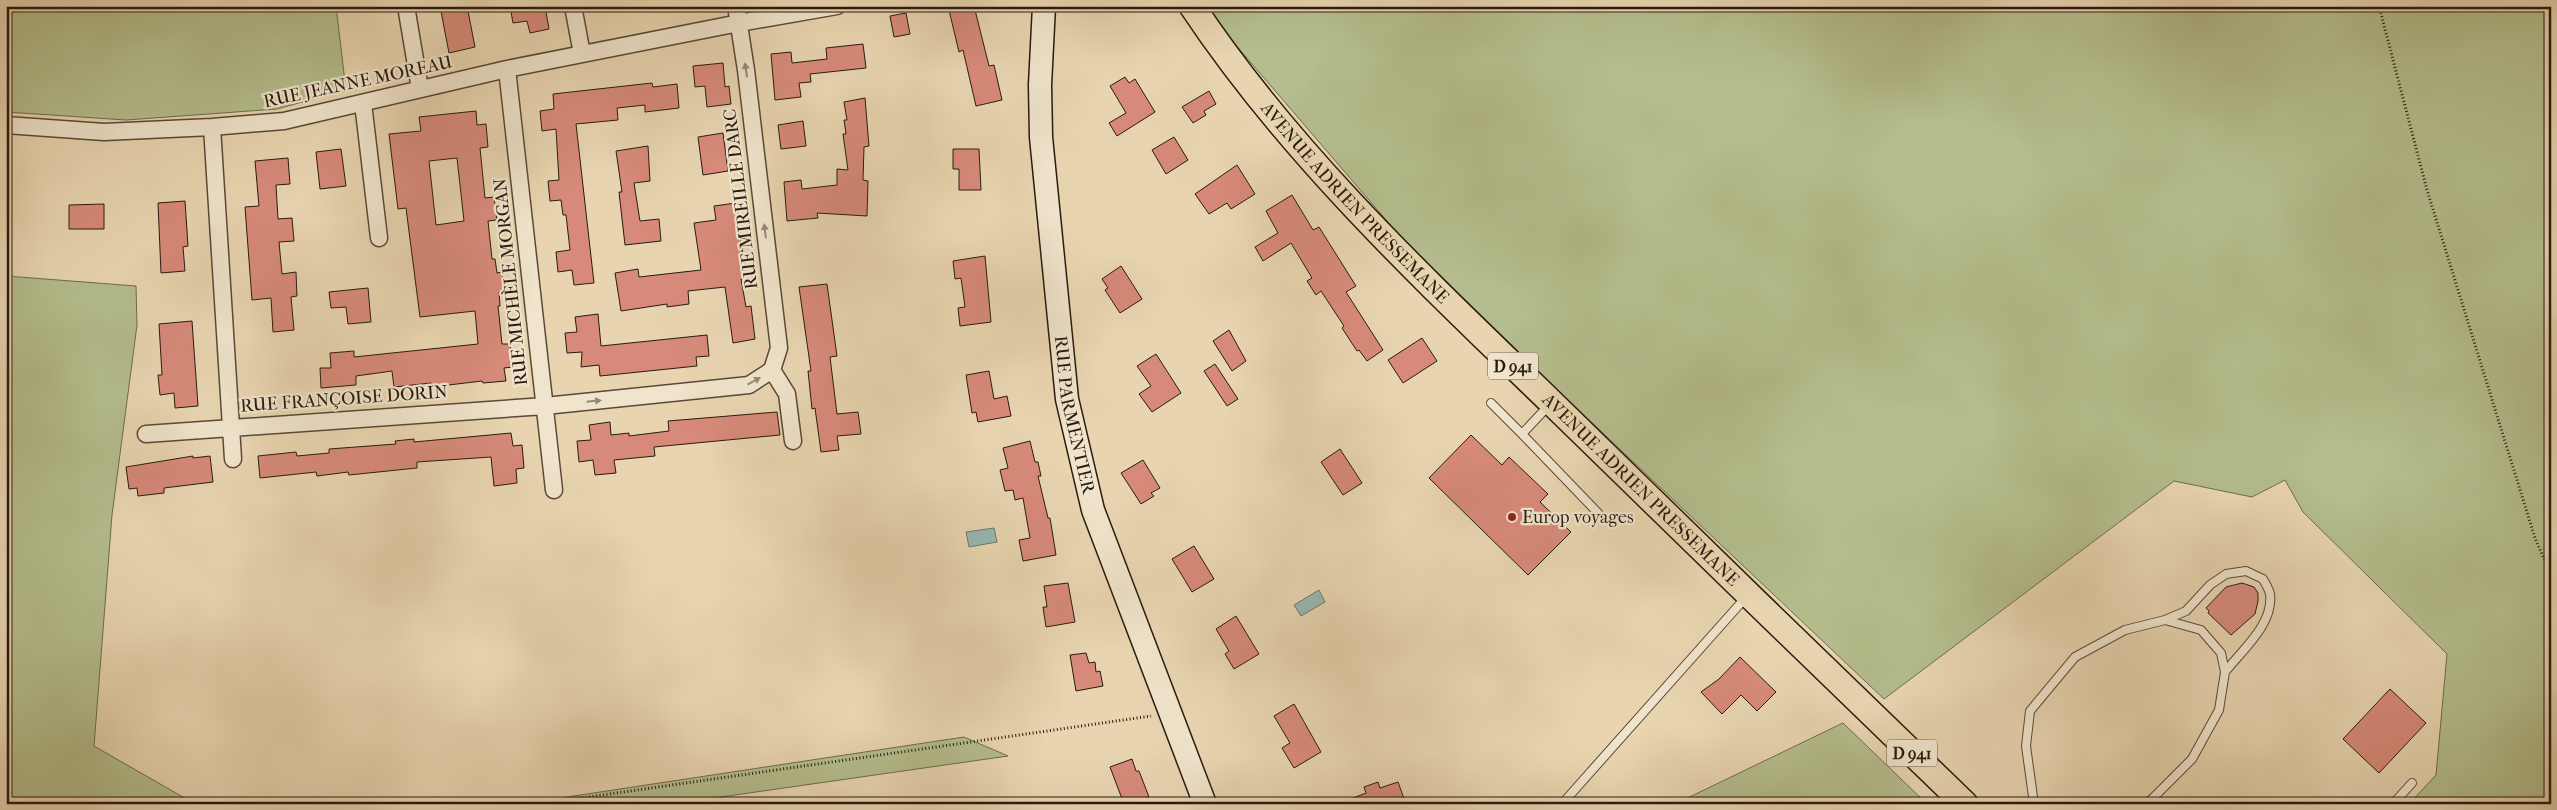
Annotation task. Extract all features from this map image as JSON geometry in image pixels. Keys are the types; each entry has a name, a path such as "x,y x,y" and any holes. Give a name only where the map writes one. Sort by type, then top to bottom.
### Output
{"main road":[{"name":"AVENUE ADRIEN PRESSEMANE","path":"1192,6 1221,49 1312,162 1447,302 1965,804"}],"street":[{"path":"406,6 420,89"},
{"path":"573,6 582,54"},
{"name":"RUE MIREILLE DARC","path":"736,6 780,348 772,370"},
{"name":"RUE JEANNE MOREAU","path":"6,124 104,132 212,127 284,121 507,69 739,23 837,6"},
{"name":"RUE PARMENTIER","path":"1044,6 1040,85 1041,137 1067,399 1093,510 1205,804"},
{"name":"RUE MICHÈLE MORGAN","path":"507,69 554,490"},
{"path":"363,103 379,238"},
{"path":"212,127 233,459"},
{"path":"545,406 749,385 772,370 788,394 793,442"},
{"name":"RUE FRANÇOISE DORIN","path":"146,434 230,426 545,406"}],"lane":[{"path":"1522,434 1551,402"},
{"path":"1491,403 1598,513"},
{"path":"2034,804 2026,746 2030,711 2075,658 2125,630 2165,620 2186,612 2210,585 2226,574 2246,571 2264,579 2270,594 2260,631 2225,672"},
{"path":"1562,804 1748,594"},
{"path":"2146,804 2192,760 2219,710 2225,672 2221,653 2201,630 2165,620"},
{"path":"2393,804 2412,783"}],"path":[{"path":"2379,6 2427,190 2535,538 2551,575"},
{"path":"2538,6 2551,12"},
{"path":"555,804 578,798 1171,713"}],"green space":[{"path":"6,6 336,6 346,90 277,109 126,120 6,112"},
{"path":"1206,6 2551,6 2551,804 2409,804 2436,775 2447,654 2303,512 2285,480 2252,497 2174,481 1884,699 1423,263 1234,43"},
{"path":"6,276 136,286 137,325 112,515 94,746 195,804 6,804"},
{"path":"1843,723 1927,804 1675,804"},
{"path":"964,737 1008,756 672,804 545,804 567,797"}],"water":[{"path":"994,528 997,542 969,547 966,532"},
{"path":"1319,590 1325,602 1301,616 1294,605"}],"building":[{"path":"440,6 467,6 475,47 449,53"},
{"path":"510,6 545,6 549,29 530,33 527,21 513,23"},
{"path":"948,6 974,6 989,66 994,65 1002,100 976,106 963,50 959,52"},
{"path":"906,13 910,34 894,37 890,16"},
{"path":"863,44 866,68 810,74 811,82 799,83 801,97 775,100 771,54 791,52 792,63 827,59 826,48"},
{"path":"723,63 725,87 729,86 731,104 707,107 705,86 695,87 693,66"},
{"path":"1125,77 1129,83 1135,79 1155,112 1117,136 1109,123 1126,113 1110,86"},
{"path":"652,83 653,87 677,84 679,108 645,112 645,105 617,108 618,120 576,124 594,283 574,285 572,270 558,272 556,252 570,250 566,215 563,215 561,200 550,201 548,181 559,180 556,129 542,131 540,111 554,109 553,94"},
{"path":"1209,91 1216,104 1204,111 1206,115 1193,123 1182,107"},
{"path":"865,98 869,146 864,147 863,180 868,181 867,216 817,213 818,218 787,221 784,182 801,180 802,189 837,185 837,169 848,170 843,134 846,134 844,120 847,120 844,102"},
{"path":"476,111 477,125 486,124 488,147 480,148 485,198 494,197 497,220 488,221 492,259 495,259 497,273 502,272 505,292 499,292 500,306 498,306 502,344 510,344 513,367 504,368 506,381 483,383 482,381 432,387 431,383 394,387 392,371 356,376 356,385 321,388 320,368 331,368 330,353 354,351 354,357 478,344 475,311 420,317 406,208 398,209 389,134 421,131 419,117","holes":["457,158 464,221 436,225 429,161"]},
{"path":"803,121 806,146 781,149 778,125"},
{"path":"723,133 728,171 703,175 698,137"},
{"path":"1174,137 1188,160 1166,174 1152,150"},
{"path":"648,146 650,181 634,183 640,221 659,219 661,241 625,245 619,192 622,192 616,151"},
{"path":"341,149 346,186 320,189 316,152"},
{"path":"953,149 979,149 981,190 959,190 959,169 953,169"},
{"path":"288,158 290,184 276,185 278,219 292,218 294,241 279,242 282,274 296,272 297,296 291,297 294,330 273,332 271,298 252,300 245,207 259,206 255,161"},
{"path":"1237,165 1255,194 1231,209 1227,203 1209,214 1195,194"},
{"path":"1292,195 1313,230 1319,227 1356,286 1346,292 1383,350 1367,361 1359,350 1357,351 1342,328 1344,326 1321,291 1316,295 1307,281 1312,278 1291,243 1263,261 1255,247 1278,233 1266,211"},
{"path":"185,201 188,246 183,247 185,271 161,273 158,203"},
{"path":"736,203 746,278 741,279 746,307 751,306 755,339 733,343 725,287 688,291 689,304 667,307 667,304 621,311 615,273 638,269 639,277 701,270 694,223 716,220 714,206"},
{"path":"104,204 104,229 69,229 69,205"},
{"path":"985,256 991,322 960,326 958,308 965,307 961,278 955,279 953,261"},
{"path":"1121,266 1142,299 1120,313 1105,290 1108,288 1102,279"},
{"path":"827,284 837,356 830,357 837,414 858,412 861,434 837,436 839,450 821,452 815,408 812,409 808,371 811,371 799,287"},
{"path":"368,288 371,322 348,324 346,307 331,308 329,292"},
{"path":"598,314 601,346 707,335 709,356 696,357 697,366 600,376 599,365 581,367 582,352 567,353 565,333 577,332 575,317"},
{"path":"192,321 198,406 175,408 174,393 160,395 158,375 162,375 159,324"},
{"path":"1229,330 1246,361 1232,371 1213,341"},
{"path":"1422,338 1437,361 1403,383 1388,360"},
{"path":"1156,354 1181,393 1152,412 1139,394 1151,386 1137,366"},
{"path":"1215,364 1238,399 1227,406 1204,371"},
{"path":"989,371 994,399 1007,396 1011,416 978,422 976,412 972,413 966,375"},
{"path":"777,412 780,435 654,447 655,456 614,460 616,473 595,475 593,460 579,462 577,441 591,440 589,425 610,422 611,435 629,433 629,436 669,431 668,421"},
{"path":"511,433 513,446 522,445 524,468 516,469 517,483 494,486 491,457 417,462 417,468 349,475 348,472 317,476 316,472 260,478 258,456 296,452 297,456 329,453 329,449 396,444 395,441 414,439 414,442"},
{"name":"Europ voyages","path":"1471,435 1502,465 1509,457 1548,494 1540,502 1571,532 1528,575 1429,478"},
{"path":"1030,441 1035,462 1038,462 1041,476 1038,476 1048,518 1050,518 1056,555 1023,561 1019,540 1030,538 1023,498 1015,500 1013,490 1005,491 1000,470 1008,468 1003,448"},
{"path":"1340,449 1362,483 1343,495 1321,462"},
{"path":"193,456 193,458 210,456 213,482 164,488 164,493 138,496 137,488 129,489 126,467"},
{"path":"1143,460 1160,488 1151,493 1154,496 1141,504 1121,473"},
{"path":"1194,546 1214,579 1192,592 1172,559"},
{"path":"1068,583 1075,622 1046,627 1043,607 1047,607 1044,586"},
{"path":"2242,583 2254,587 2258,593 2258,601 2255,614 2231,635 2208,613 2209,611 2206,608 2226,587"},
{"path":"1236,616 1259,654 1234,669 1225,654 1229,651 1216,629"},
{"path":"1086,653 1089,663 1095,662 1096,672 1100,671 1103,686 1076,691 1070,655"},
{"path":"1740,657 1776,692 1757,711 1741,695 1722,714 1701,692 1719,679"},
{"path":"2390,689 2426,723 2379,773 2343,739"},
{"path":"1294,704 1321,752 1294,768 1282,748 1290,743 1274,716"},
{"path":"1132,759 1149,797 1132,804 1124,804 1110,767"},
{"path":"1378,782 1380,788 1398,782 1406,804 1343,804 1343,802 1366,793 1364,787"}],"place":[{"name":"Europ voyages","path":"1512,517"}]}
